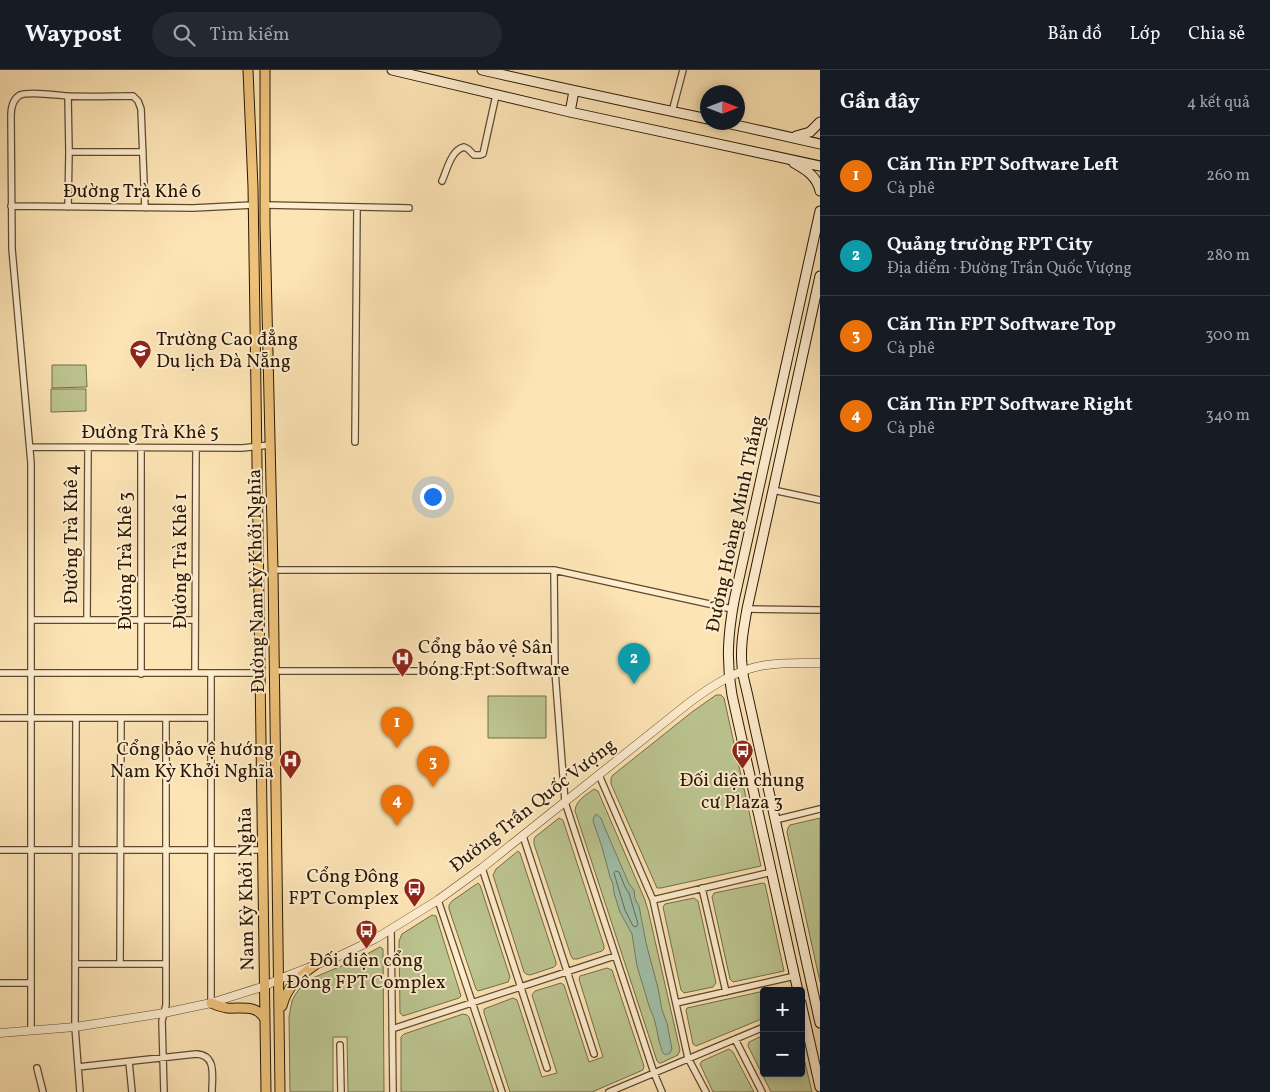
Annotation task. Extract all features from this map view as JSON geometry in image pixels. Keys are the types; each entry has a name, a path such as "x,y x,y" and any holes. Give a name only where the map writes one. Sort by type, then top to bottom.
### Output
{"main road":[{"path":"248,70 253,205 266,205"},
{"name":"Đường Nam Kỳ Khởi Nghĩa","path":"265,70 280,1092"},
{"path":"392,70 570,112 820,166"},
{"path":"482,70 700,117"},
{"path":"570,112 574,91"},
{"path":"788,137 802,136 810,132 820,122"},
{"path":"745,127 820,144"},
{"path":"787,159 810,173 817,182 820,191"},
{"name":"Nam Kỳ Khởi Nghĩa","path":"253,205 266,1092"},
{"name":"Đường Hoàng Minh Thắng","path":"797,987 729,677 728,651 732,609 820,211"},
{"name":"Đường Hoàng Minh Thắng","path":"820,276 747,609 742,647 742,671 818,1004 820,1023"},
{"path":"760,487 773,490"},
{"path":"761,823 775,820"},
{"path":"279,1018 284,998 291,986 299,977 315,966"},
{"path":"211,1003 224,1008 251,1008 260,1012 265,1020"},
{"path":"805,1007 818,1004"},
{"path":"805,1021 820,1087"}],"street":[{"path":"672,112 683,70"},
{"path":"30,1031 30,448 14,266 11,206 11,116 13,105 18,96 28,94 133,96 142,109 145,208"},
{"path":"442,181 450,161 458,149 464,147 468,148 474,155 483,154 496,95"},
{"path":"68,96 68,207"},
{"path":"69,152 143,152"},
{"name":"Đường Trà Khê 6","path":"11,206 193,208 253,205"},
{"path":"266,205 409,208"},
{"path":"355,442 357,208"},
{"name":"Đường Trà Khê 5","path":"30,448 242,448 270,445"},
{"name":"Đường Trà Khê 4","path":"87,620 88,448"},
{"name":"Đường Trà Khê 3","path":"141,448 141,674"},
{"name":"Đường Trà Khê 1","path":"195,674 196,448"},
{"path":"773,490 820,500"},
{"path":"273,570 554,570 732,609"},
{"path":"554,570 555,671 565,802 654,1073 662,1092"},
{"path":"747,609 820,610"},
{"path":"31,620 195,620"},
{"name":"Đường Trần Quốc Vượng","path":"0,1033 75,1027 211,1003 265,986 278,979 350,952 438,900 523,836 690,702 729,677 752,668 773,664 820,663"},
{"path":"274,671 555,671"},
{"path":"0,673 195,674 260,672"},
{"path":"211,673 211,1003"},
{"path":"0,718 211,718"},
{"path":"76,718 75,1027 80,1092"},
{"path":"120,964 121,718"},
{"path":"164,1092 162,1021 166,1006 166,719"},
{"path":"599,775 653,900 688,1058 706,1092"},
{"path":"775,820 820,809"},
{"path":"523,836 594,1054"},
{"path":"0,850 263,850"},
{"path":"482,868 547,1068"},
{"path":"653,900 772,872"},
{"path":"702,888 726,992"},
{"path":"438,900 502,1092"},
{"path":"391,929 393,1092"},
{"path":"392,1029 615,956"},
{"path":"75,964 165,964"},
{"path":"676,1003 795,976"},
{"path":"0,983 31,983"},
{"path":"609,1092 760,1028"},
{"path":"735,1039 762,1092"},
{"path":"340,1045 341,1092"},
{"path":"78,1067 196,1054 210,1059 212,1064 212,1092"},
{"path":"129,1062 132,1092"},
{"path":"37,1068 43,1092"}],"green space":[{"path":"52,365 86,365 87,387 52,388"},
{"path":"51,389 86,389 86,411 51,412"},
{"path":"716,695 721,695 724,698 761,866 657,888 611,784 611,778 692,712"},
{"path":"488,696 546,696 546,738 488,738"},
{"path":"594,789 598,791 648,910 680,1050 678,1055 661,1063 657,1061 575,811 579,801"},
{"path":"559,818 563,820 604,946 602,951 577,959 573,959 571,956 534,844 535,837"},
{"path":"820,818 820,982 787,832 790,825"},
{"path":"518,851 556,962 554,967 530,975 524,972 493,875 496,869"},
{"path":"478,883 510,977 508,982 478,991 449,905"},
{"path":"765,884 784,971 733,982 730,979 712,897 714,893"},
{"path":"694,898 698,901 716,983 713,987 684,993 681,990 663,907 665,904"},
{"path":"432,915 436,916 461,996 403,1016 400,1013 399,941 402,934"},
{"path":"380,947 383,949 384,1092 348,1092 347,1037 333,1037 333,1092 290,1092 289,1017 295,995 310,979 356,960"},
{"path":"607,968 612,970 644,1066 643,1070 592,1092 510,1092 484,1009 513,998 517,1000 542,1077 557,1073 532,995 535,991 561,983 564,985 589,1062 603,1057 579,979 580,976"},
{"path":"760,992 760,1020 696,1046 693,1044 687,1008"},
{"path":"463,1014 469,1017 494,1092 401,1092 401,1037 404,1034"},
{"path":"760,1037 760,1070 748,1046 749,1042"},
{"path":"729,1049 733,1052 754,1092 713,1092 700,1064 702,1061"},
{"path":"805,1063 812,1092 771,1092 764,1077 805,1077"}],"water":[{"path":"596,814 601,818 629,884 634,890 635,899 639,906 662,1010 667,1023 672,1049 670,1053 663,1053 660,1045 655,1022 637,966 632,934 620,912 593,821"}],"place":[{"name":"Trường Cao đẳng Du lịch Đà Nẵng","path":"140,370"},
{"name":"Cổng bảo vệ Sân bóng Fpt Software","path":"402,678"},
{"name":"Quảng trường FPT City","path":"634,684"},
{"name":"Căn Tin FPT Software Left","path":"397,748"},
{"name":"Đối diện chung cư Plaza 3","path":"742,769"},
{"name":"Cổng bảo vệ hướng Nam Kỳ Khởi Nghĩa","path":"290,780"},
{"name":"Căn Tin FPT Software Top","path":"433,787"},
{"name":"Căn Tin FPT Software Right","path":"397,826"},
{"name":"Cổng Đông FPT Complex","path":"415,907"},
{"name":"Đối diện cổng Đông FPT Complex","path":"366,949"}]}
